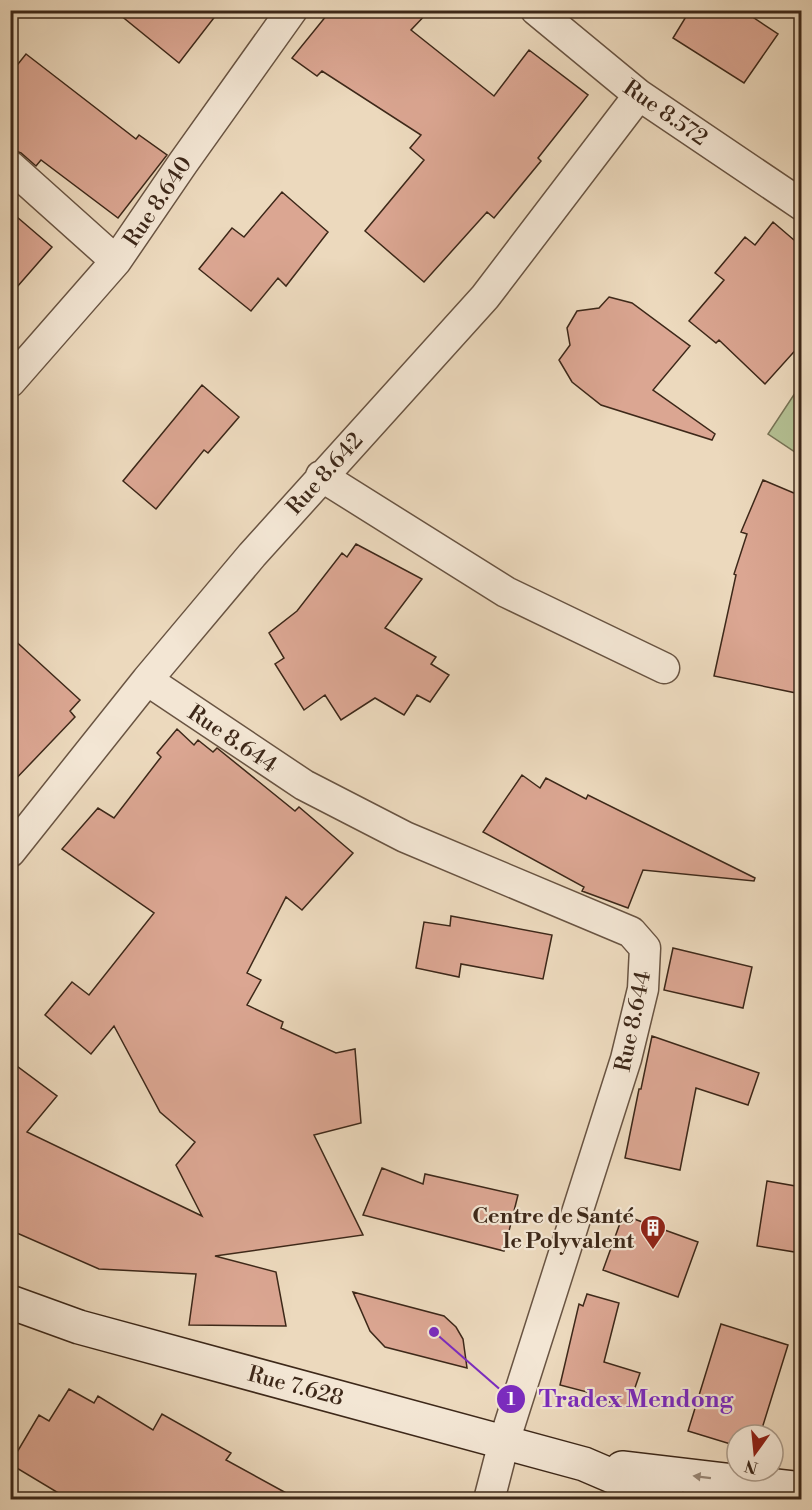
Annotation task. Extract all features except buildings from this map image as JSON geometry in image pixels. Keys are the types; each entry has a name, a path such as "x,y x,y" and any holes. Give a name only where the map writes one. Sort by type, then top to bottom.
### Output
{"main road":[{"name":"Rue 7.628","path":"10,1302 79,1326 584,1464 668,1500"},
{"name":"Rue 7.628","path":"584,1464 801,1489"}],"street":[{"name":"Rue 8.640","path":"10,382 116,261 292,10"},
{"name":"Rue 8.572","path":"536,10 639,95 801,205"},
{"name":"Rue 8.642","path":"10,852 147,680 252,555 485,297 639,95"},
{"path":"10,166 116,261"},
{"path":"321,476 506,592 664,668"},
{"name":"Rue 8.644","path":"147,680 304,786 405,837 631,932 645,948 642,989 626,1059 504,1442 489,1500"}],"green space":[{"path":"801,384 801,456 768,434"}],"place":[{"name":"Centre de Santé le Polyvalent","path":"653,1251"},
{"name":"Tradex Mendong","path":"434,1332"}]}
